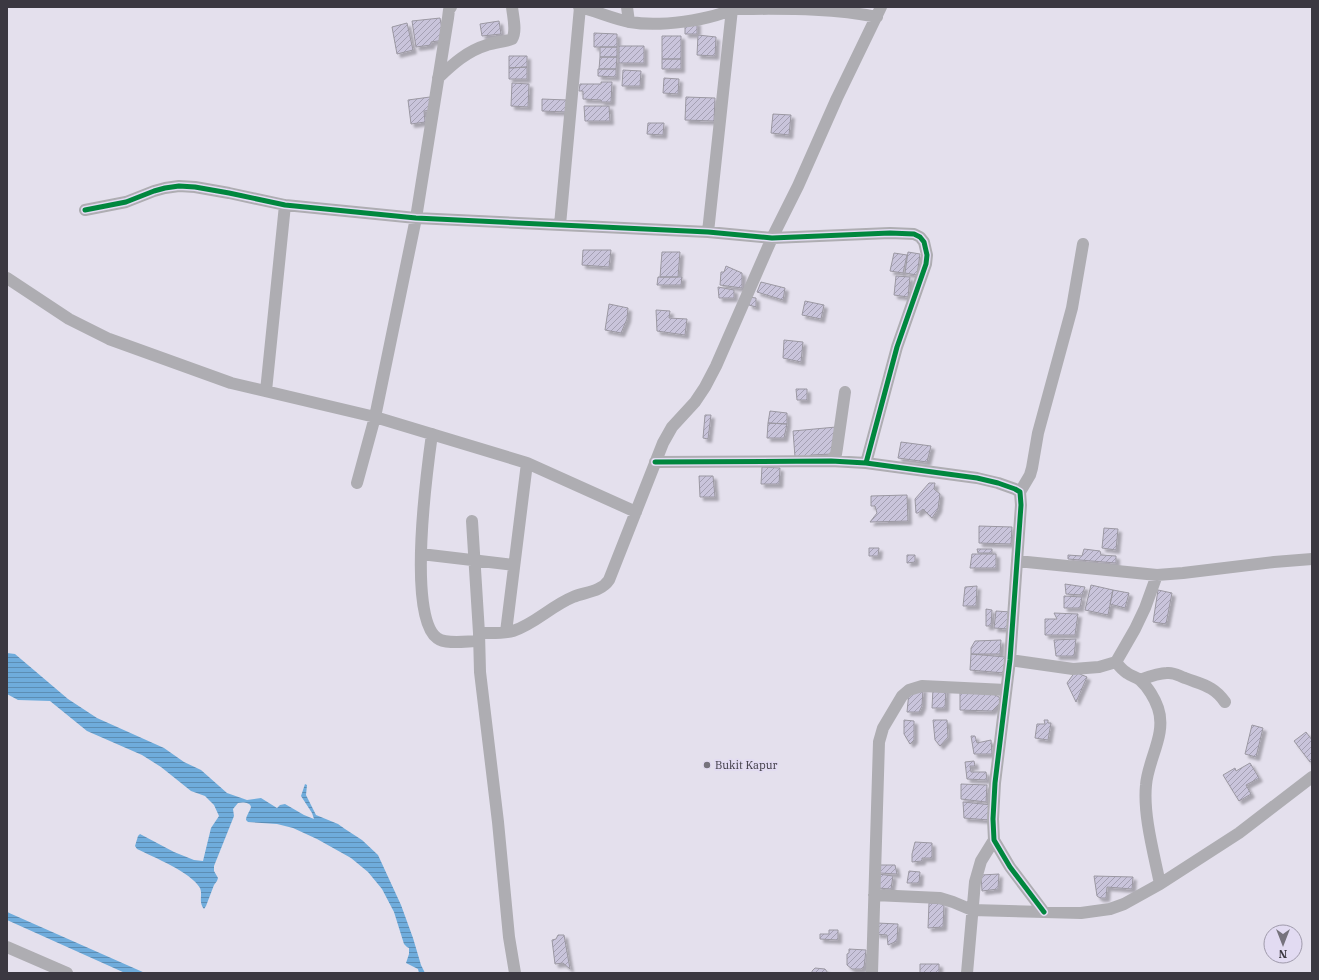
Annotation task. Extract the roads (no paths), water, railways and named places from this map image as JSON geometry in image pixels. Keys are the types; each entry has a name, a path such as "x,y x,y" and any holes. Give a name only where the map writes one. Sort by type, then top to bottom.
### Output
{"street":[{"path":"357,483 375,417 416,218 449,12 452,7"},
{"path":"438,78 468,53 488,44 512,39 515,30 512,7"},
{"path":"432,434 422,512 420,554 424,606 430,630 436,637 443,641 479,637 516,630 531,623 558,604 596,590 606,584 666,436 672,427 695,402 716,366 772,238 798,186 837,98 879,12 734,8 720,14 698,19 646,24 629,22 580,7 560,225"},
{"path":"627,7 629,22"},
{"path":"708,232 734,8"},
{"path":"85,210 126,202 154,191 179,186 195,187 229,193 285,205 416,218 708,232 772,238 890,233 914,234 920,237 924,242 927,255 926,264 897,347 890,378 876,423 866,463"},
{"path":"266,391 285,205"},
{"path":"1044,912 1010,867 994,840 993,819 995,783 1010,660 1021,505 1020,492 1030,476 1038,433 1072,308 1083,244"},
{"path":"7,278 69,320 109,339 231,383 375,417 527,463 636,512"},
{"path":"830,461 836,454 845,392"},
{"path":"655,462 830,461 866,463 977,478 998,483 1020,492"},
{"path":"506,632 527,463"},
{"path":"472,521 480,672 498,822 509,938 515,973"},
{"path":"420,554 514,565"},
{"path":"1017,561 1156,575 1183,574 1274,562 1312,559"},
{"path":"1010,660 1073,669 1099,667 1116,662 1146,608 1156,575"},
{"path":"1116,662 1126,673 1140,680 1154,698 1160,717 1160,734 1151,761 1146,785 1148,822 1160,884"},
{"path":"1140,680 1161,673 1173,673 1203,684 1212,689 1219,694 1225,702"},
{"path":"872,973 879,742 883,728 898,700 905,692 922,686 1006,690"},
{"path":"874,895 940,898 972,910 1081,913 1110,909 1124,904 1160,884 1239,833 1312,777"},
{"path":"967,973 977,870 994,840"},
{"path":"7,947 67,973"}],"water":[{"path":"7,653 15,654 68,699 97,718 164,748 184,762 201,770 227,793 247,800 261,798 277,808 280,805 285,804 314,819 312,813 301,796 305,784 307,785 306,795 316,815 338,824 362,840 378,855 401,905 425,973 419,973 418,969 406,963 409,948 404,944 394,912 382,889 368,872 351,858 317,839 293,828 277,824 248,822 246,818 251,807 248,803 238,803 233,809 234,816 214,866 214,871 218,878 204,909 201,904 200,888 189,876 137,849 135,846 140,834 174,852 194,860 203,861 211,828 219,816 214,805 205,796 191,791 161,767 142,755 87,731 50,701 18,700 7,694"},
{"path":"7,912 145,973 125,973 7,920"}],"place":[{"name":"Bukit Kapur","path":"707,765"}]}
